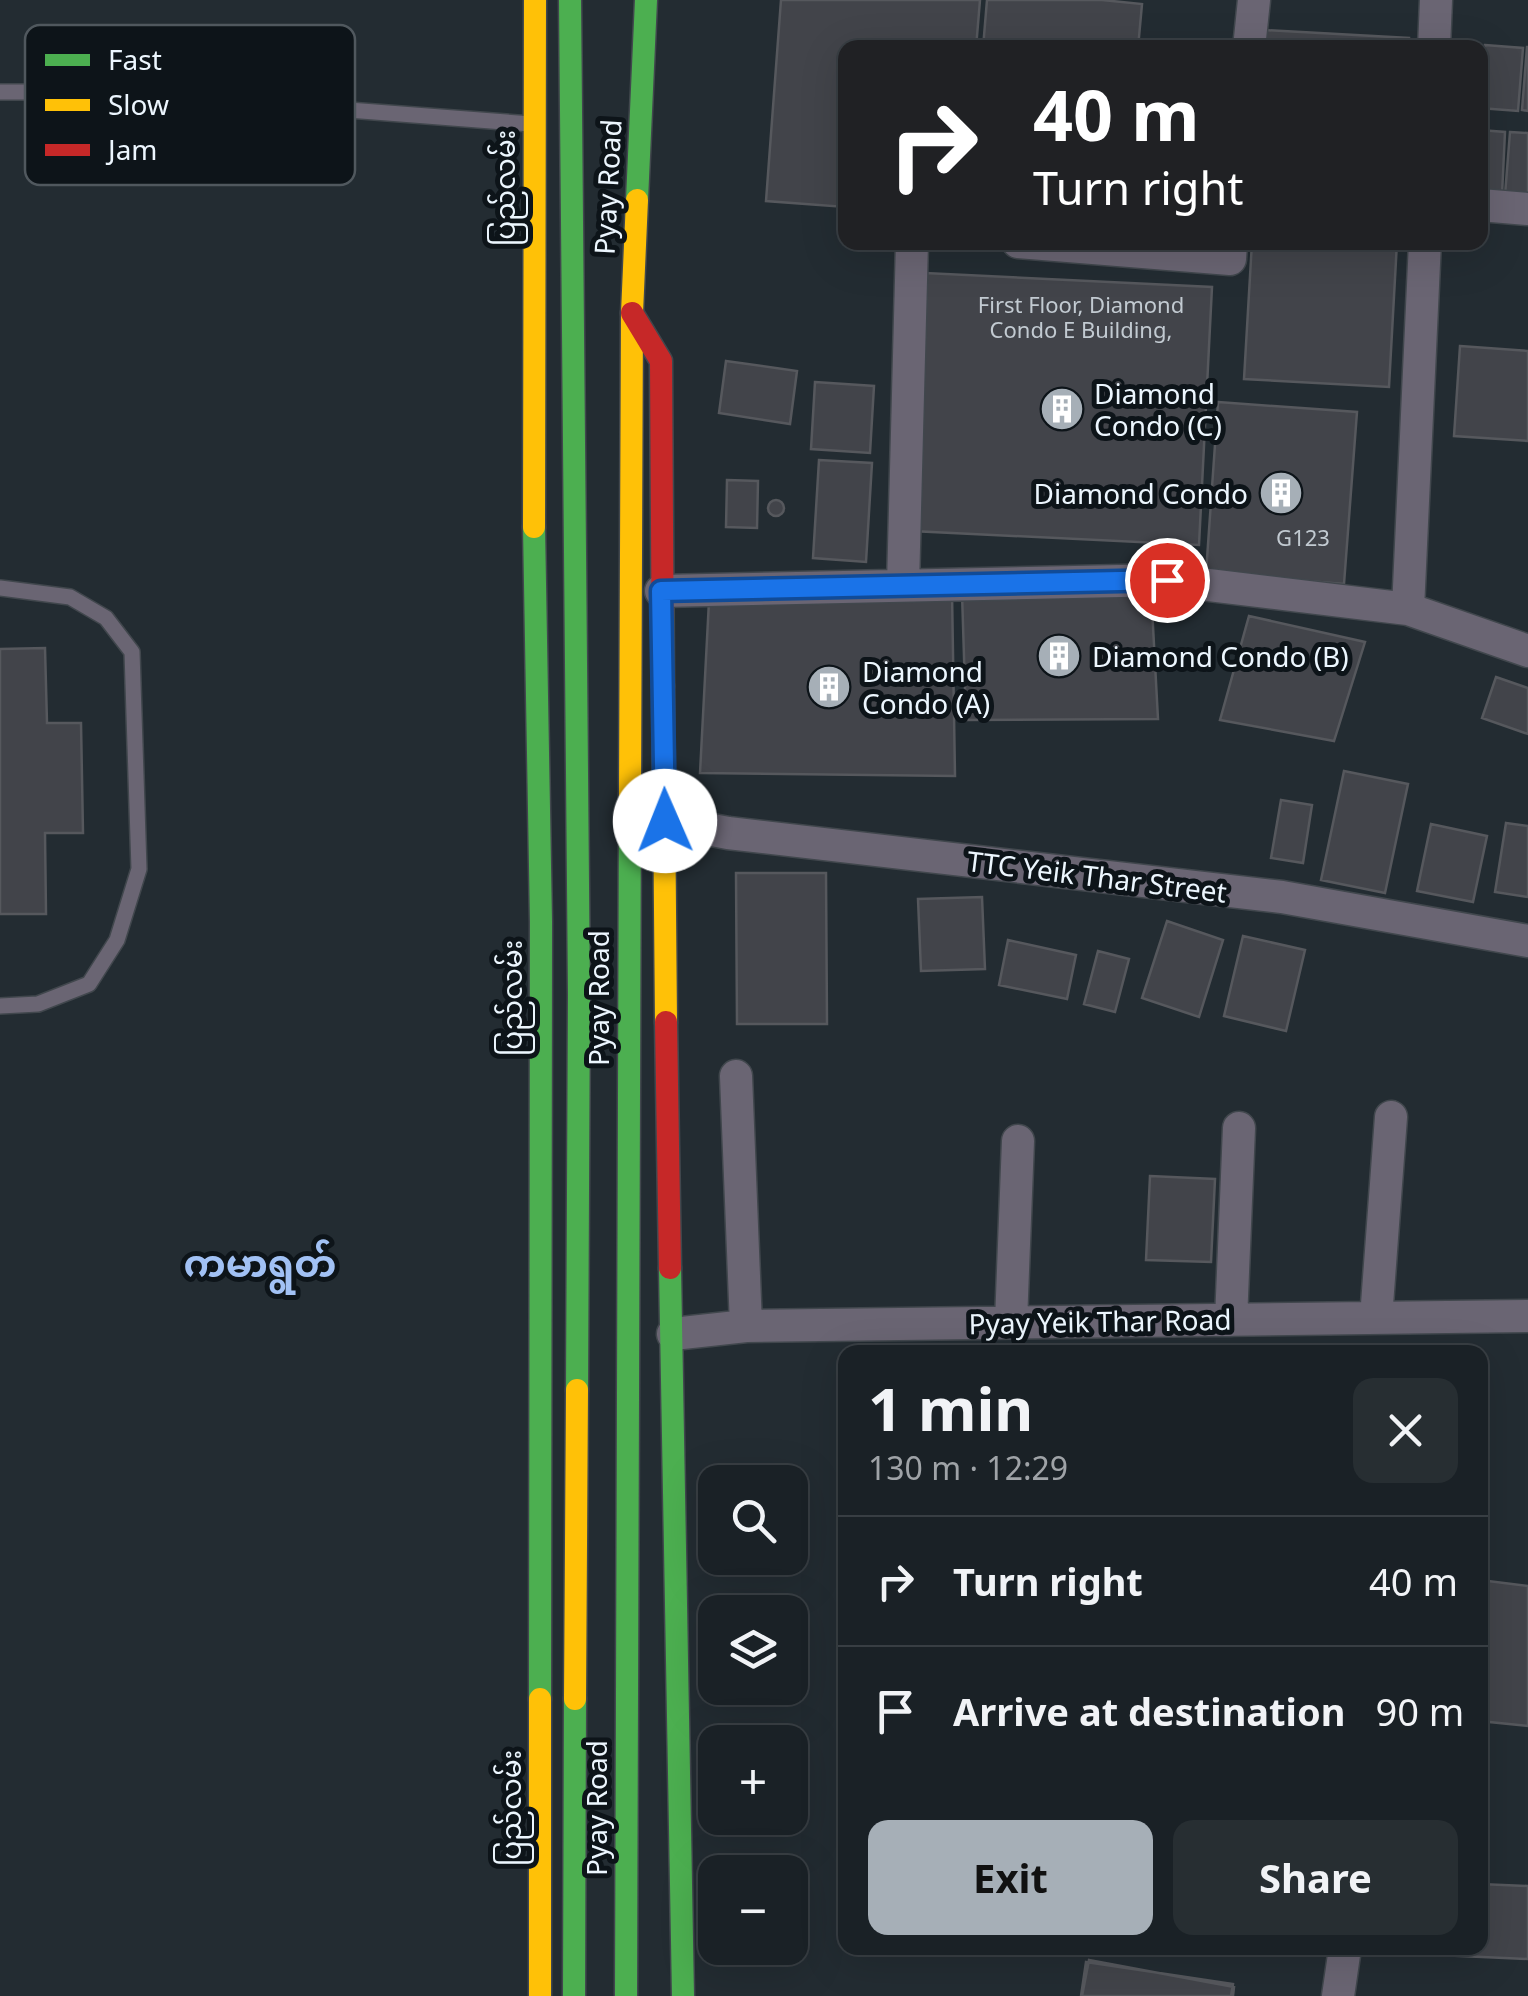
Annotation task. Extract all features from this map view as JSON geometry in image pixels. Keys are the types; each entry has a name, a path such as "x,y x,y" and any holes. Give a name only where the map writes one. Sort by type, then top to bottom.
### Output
{"main road":[{"name":"ပြည်လမ်း","path":"535,0 534,518 541,922 540,1996"},
{"path":"570,0 579,994 574,1996"},
{"name":"Pyay Road","path":"626,1996 632,313 646,0"},
{"path":"632,313 661,361 667,1207 673,1334 683,1996"}],"street":[{"path":"1250,40 1254,0"},
{"path":"1434,40 1436,0"},
{"path":"1488,206 1528,209"},
{"path":"903,585 912,250"},
{"path":"1118,250 1230,259 1231,250"},
{"path":"1408,609 1425,250"},
{"path":"661,591 1167,580 1408,609 1528,651"},
{"name":"TTC Yeik Thar Street","path":"665,821 728,833 1282,897 1528,941"},
{"path":"736,1076 746,1326"},
{"path":"1376,1318 1391,1117"},
{"path":"1232,1320 1239,1128"},
{"path":"1011,1322 1018,1141"},
{"name":"Pyay Yeik Thar Road","path":"673,1334 746,1326 1528,1316"},
{"path":"1338,1996 1343,1955"}],"lane":[{"path":"355,110 535,124"},
{"path":"0,588 70,597 106,618 132,652 139,868 117,940 89,984 38,1004 0,1006"}],"building":[{"path":"781,0 980,0 977,40 838,40 838,206 766,201"},
{"path":"987,0 1142,4 1139,40 984,40"},
{"path":"1264,30 1409,38 1409,40 1263,40"},
{"path":"1488,45 1523,48 1518,111 1488,109"},
{"path":"1528,47 1528,111 1522,110"},
{"path":"1488,131 1505,132 1502,195 1488,194"},
{"path":"1510,132 1528,133 1528,197 1505,195"},
{"path":"1252,250 1397,250 1389,387 1244,379"},
{"name":"Diamond Condo (C)","path":"925,273 1212,287 1199,545 912,531"},
{"path":"1460,346 1528,351 1528,441 1454,436"},
{"path":"726,361 797,371 790,424 719,413"},
{"path":"815,382 874,386 870,453 811,449"},
{"name":"Diamond Condo","path":"1218,402 1357,412 1344,584 1206,573"},
{"path":"819,460 872,463 866,562 813,558"},
{"path":"727,480 758,481 757,528 726,527"},
{"path":"776,500 784,508 776,516 768,508"},
{"name":"Diamond Condo (B)","path":"1151,589 1158,719 966,720 962,593"},
{"name":"Diamond Condo (A)","path":"952,592 955,776 700,773 709,601"},
{"path":"1249,616 1365,642 1334,741 1220,720"},
{"path":"45,648 47,723 81,723 83,833 45,833 46,914 0,914 0,649"},
{"path":"1496,677 1528,688 1528,734 1482,718"},
{"path":"1344,771 1408,784 1385,893 1321,880"},
{"path":"1281,800 1312,805 1303,863 1271,858"},
{"path":"1506,823 1528,826 1528,897 1495,892"},
{"path":"1431,824 1487,836 1473,902 1417,891"},
{"path":"736,873 826,873 827,1024 737,1024"},
{"path":"982,897 985,969 921,971 918,899"},
{"path":"1167,921 1223,940 1199,1017 1142,998"},
{"path":"1243,936 1305,950 1286,1031 1224,1016"},
{"path":"1008,940 1076,955 1067,999 999,985"},
{"path":"1098,951 1129,959 1115,1012 1084,1004"},
{"path":"1150,1176 1215,1179 1211,1262 1146,1260"},
{"path":"1488,1581 1528,1586 1528,1726 1488,1722"},
{"path":"1488,1884 1528,1886 1528,1959 1439,1955 1488,1955"},
{"path":"1089,1960 1234,1987 1233,1996 1082,1996"},
{"path":"1086,1962 1233,1984 1231,1996 1081,1996"}],"traffic: fast":[{"path":"570,0 579,994 577,1390"},
{"path":"637,200 646,0"},
{"path":"534,527 541,922 540,1699"},
{"path":"626,1996 630,795"},
{"path":"670,1268 683,1996"},
{"path":"574,1996 575,1699"}],"traffic: slow":[{"path":"534,527 535,0"},
{"path":"630,795 632,313 637,200"},
{"path":"663,686 666,1022"},
{"path":"575,1699 577,1390"},
{"path":"540,1699 540,1996"}],"traffic: jam":[{"path":"632,313 661,361 663,686"},
{"path":"666,1022 670,1268"}],"place":[{"name":"Diamond Condo (C)","path":"1062,409"},
{"name":"Diamond Condo","path":"1281,493"},
{"name":"Diamond Condo (B)","path":"1059,656"},
{"name":"Diamond Condo (A)","path":"829,687"}],"district":[{"name":"ကမာရွတ်","path":"260,1262"}],"route":[{"path":"665,821 661,591 1167,580"}]}
